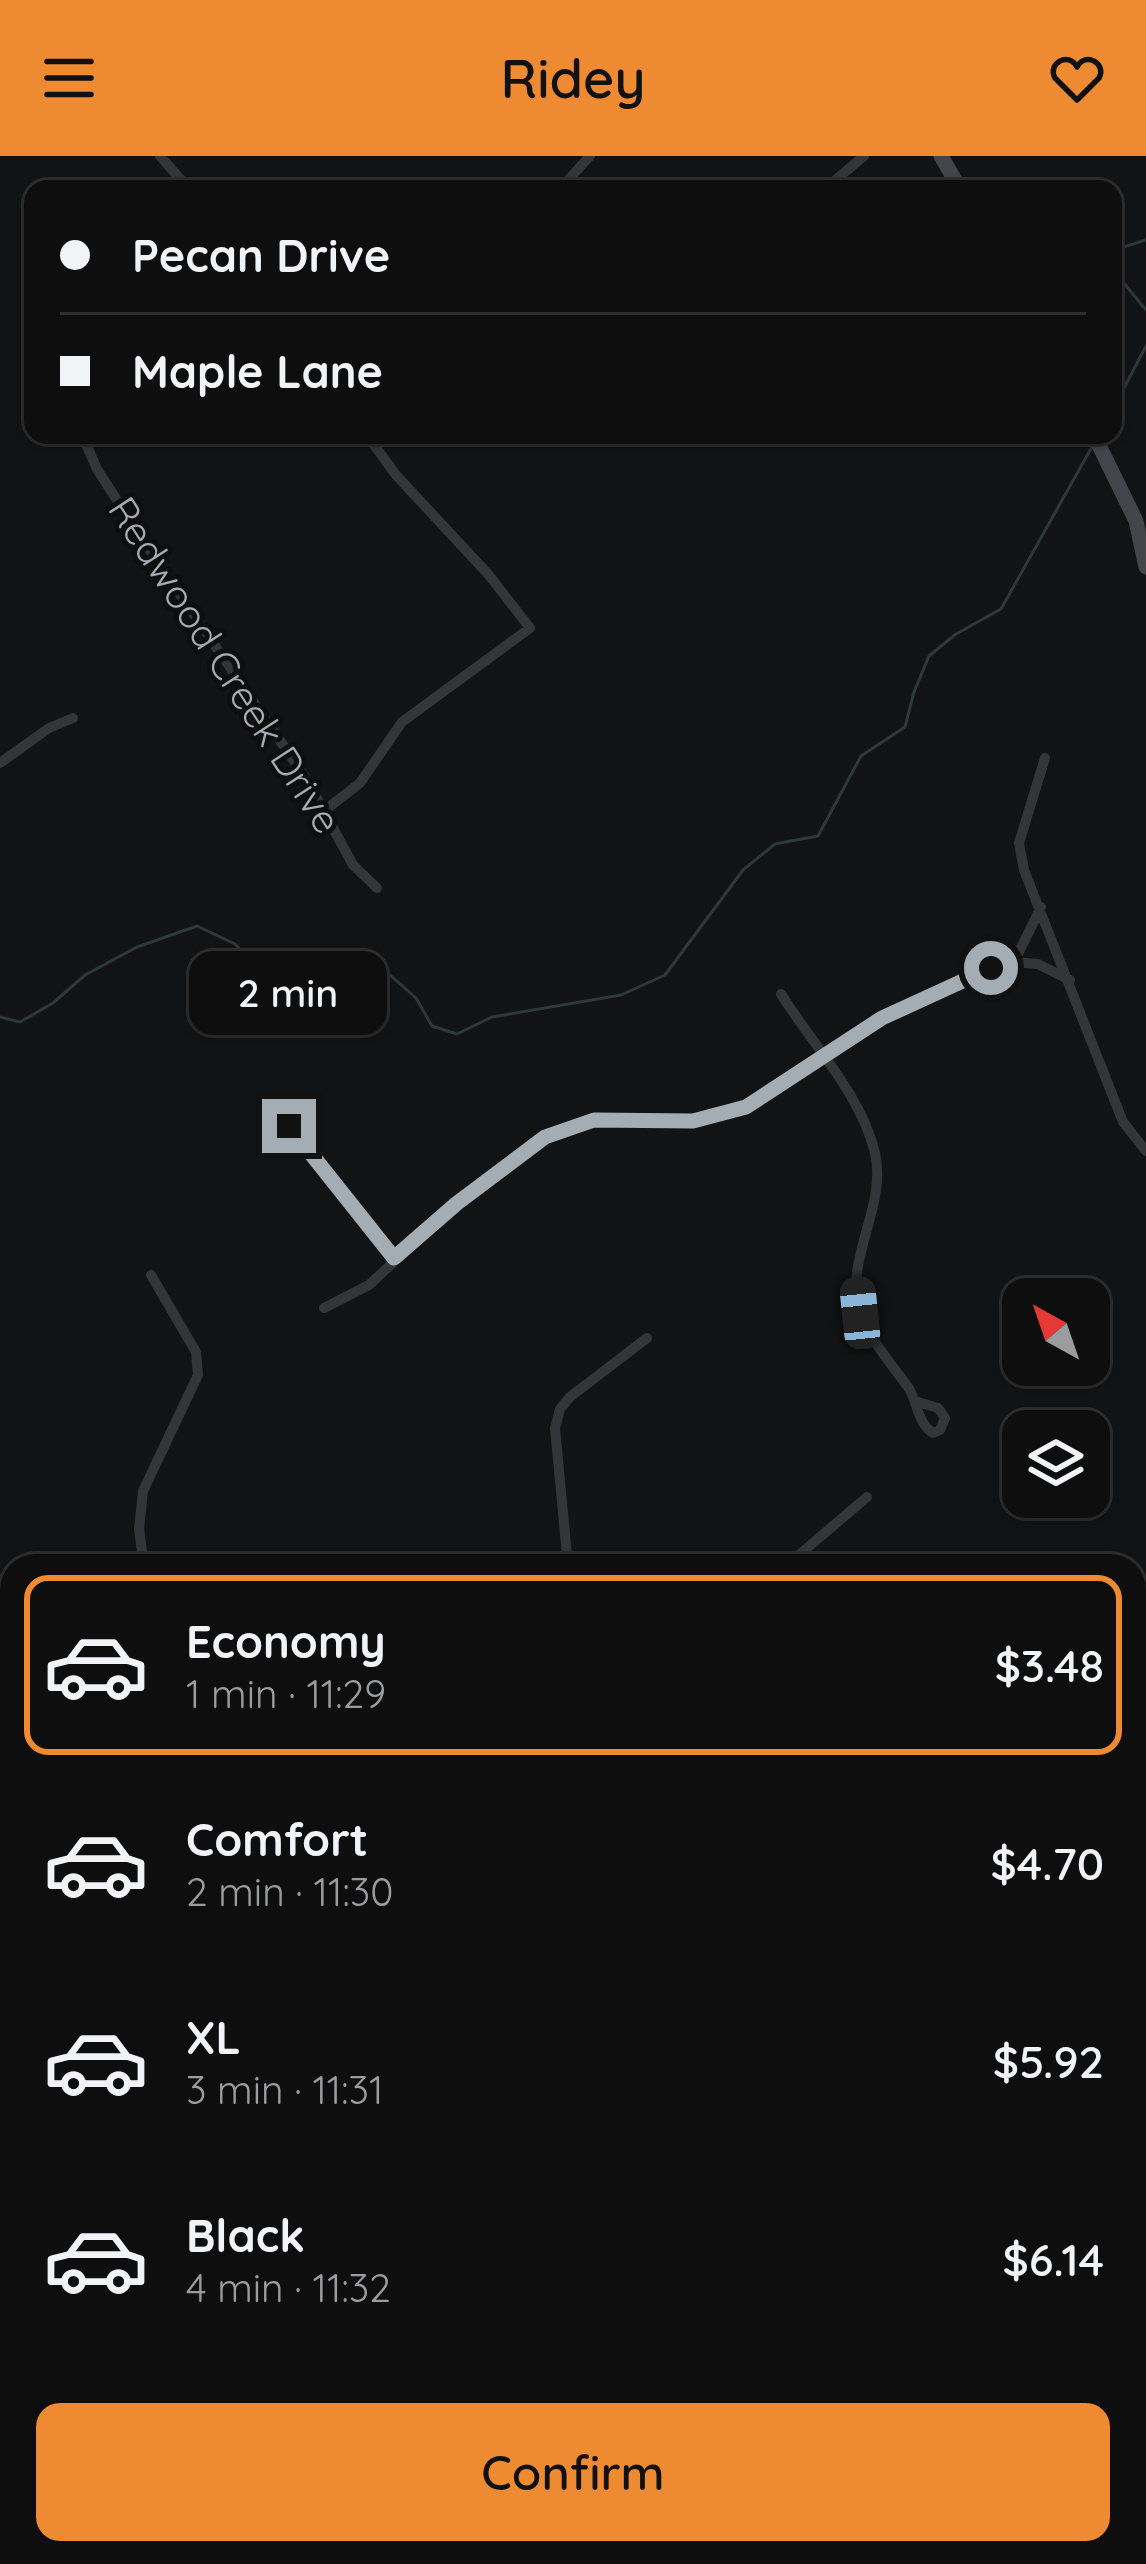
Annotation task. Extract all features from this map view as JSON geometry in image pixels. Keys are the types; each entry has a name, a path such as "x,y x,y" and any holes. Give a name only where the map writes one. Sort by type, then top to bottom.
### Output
{"main road":[{"path":"1099,444 1136,521 1146,567"}],"street":[{"path":"160,156 181,180"},
{"path":"568,180 590,156"},
{"path":"836,180 864,156"},
{"name":"Redwood Creek Drive","path":"86,444 140,536 263,713 353,865 376,888"},
{"path":"324,812 360,783 402,722 530,628 373,444"},
{"path":"0,763 49,728 73,718"},
{"path":"1045,758 1019,843 1024,870 1124,1122 1146,1151"},
{"path":"1014,962 1041,907"},
{"path":"324,1308 369,1285 456,1204 545,1137 594,1120 693,1121 746,1107 882,1018 1014,962 1038,964 1070,980"},
{"path":"781,994 864,1121 875,1156 878,1188 856,1279 860,1313 918,1402"},
{"path":"289,1126 394,1258"},
{"path":"143,1554 139,1529 143,1491 198,1375 196,1352 151,1274"},
{"path":"567,1554 555,1428 560,1408 647,1338"},
{"path":"800,1554 867,1497"}],"waterway":[{"path":"1122,247 1146,240"},
{"path":"1122,281 1146,310"},
{"path":"1122,392 1146,346"},
{"path":"0,1017 20,1022 53,1003 85,975 137,947 197,926 235,944 275,988 390,975 416,998 432,1026 457,1034 492,1017 621,995 665,975 743,870 775,844 818,836 861,756 905,727 929,656 956,634 1001,609 1093,445"}],"route":[{"path":"289,1126 394,1258 545,1137 594,1120 693,1121 746,1107 882,1018 991,968"}]}
